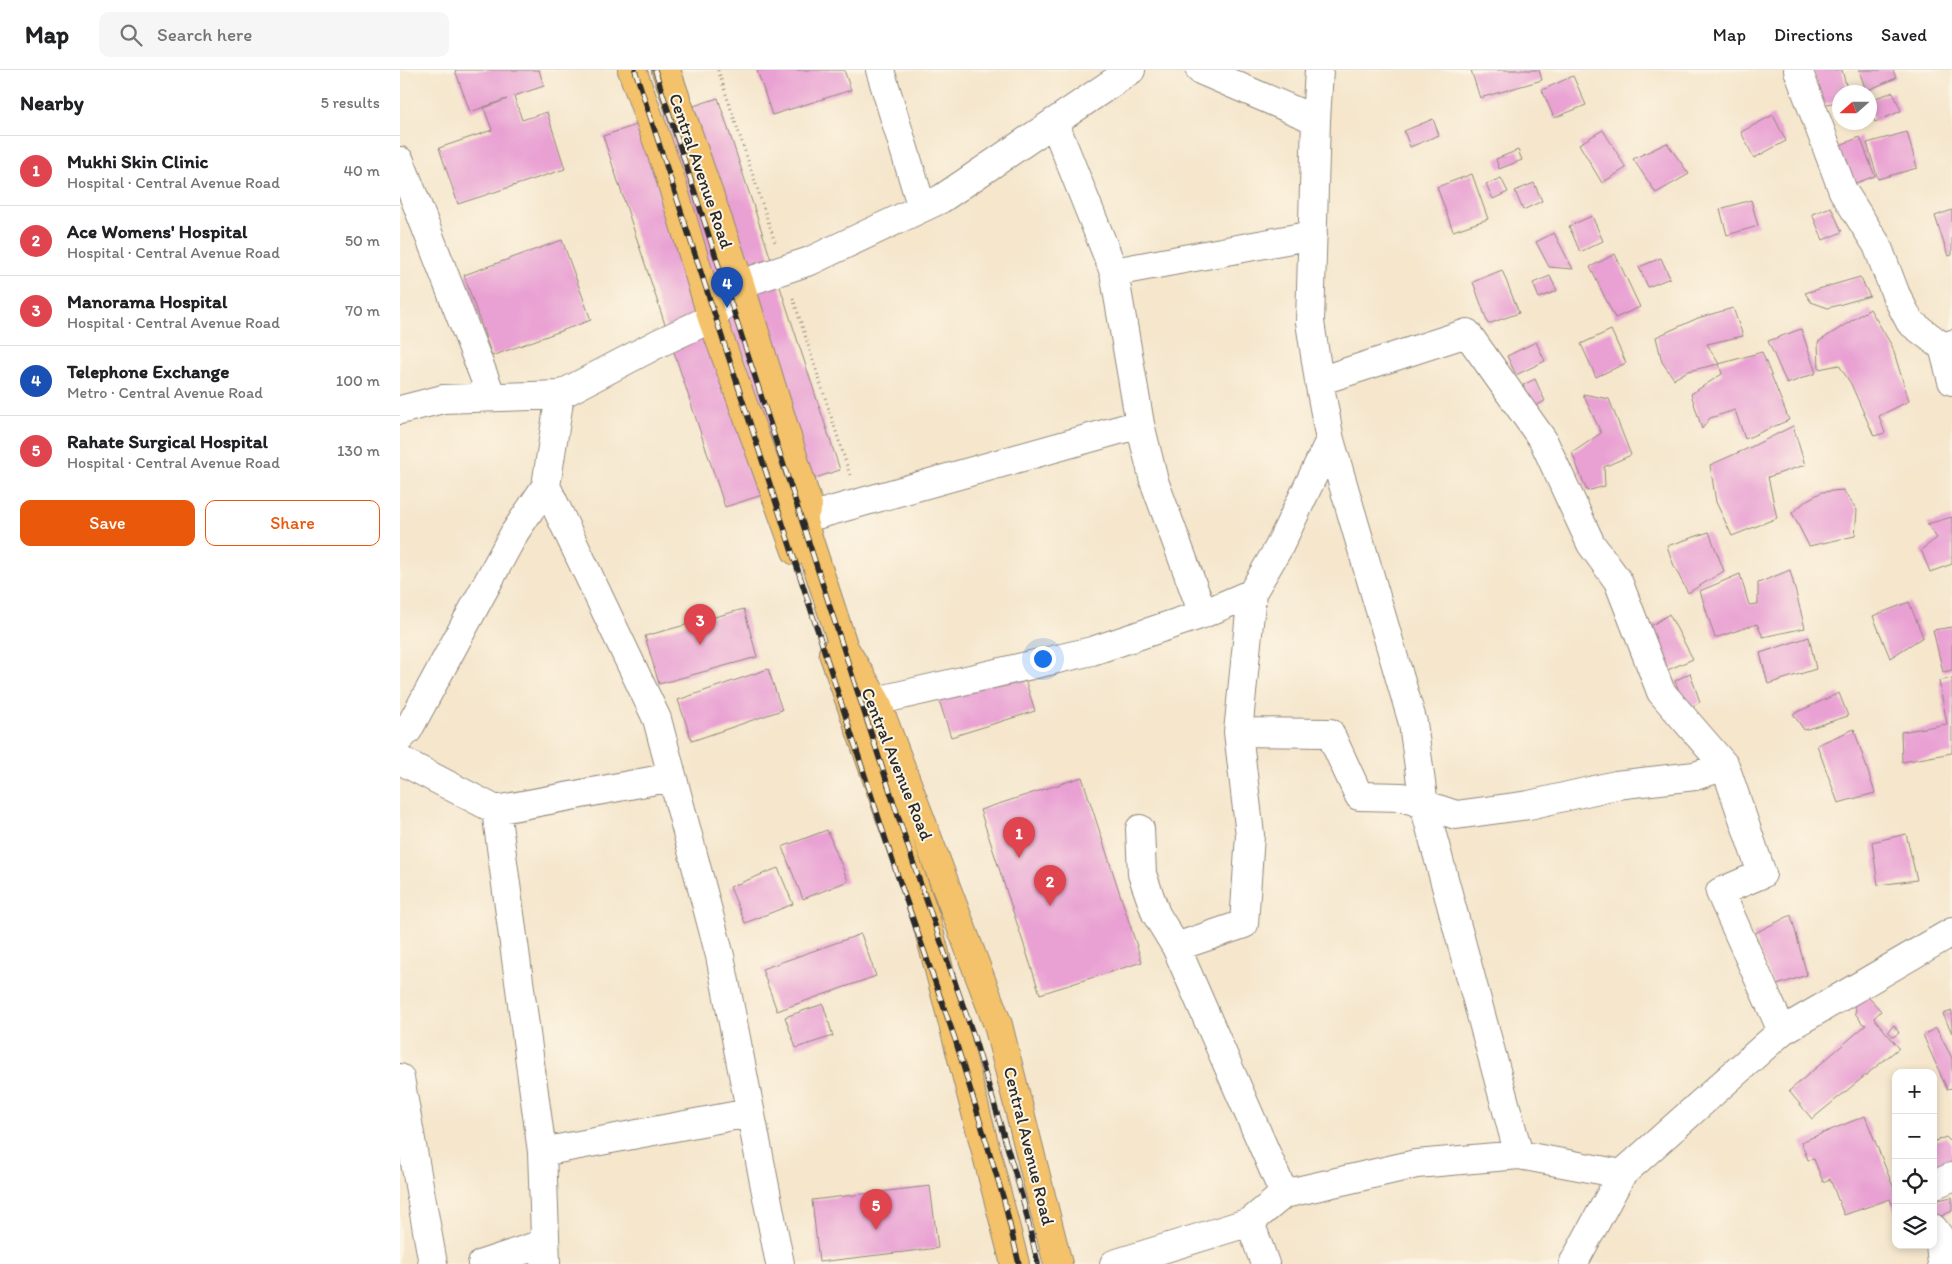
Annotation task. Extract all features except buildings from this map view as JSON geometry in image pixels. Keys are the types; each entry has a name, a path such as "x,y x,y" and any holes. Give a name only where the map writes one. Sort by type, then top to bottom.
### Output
{"main road":[{"path":"632,70 669,174 712,318 858,721 926,919 1015,1264"},
{"name":"Central Avenue Road","path":"666,70 740,284 808,505 802,519 844,648 876,702 998,1025 1058,1264"}],"street":[{"path":"880,70 922,208"},
{"path":"400,410 443,399 560,396 659,343 712,318 740,284 810,261 941,199 1130,70"},
{"path":"1200,70 1316,120"},
{"path":"1320,70 1316,120 1310,322 1319,381 1330,440 1412,723 1424,805 1519,1154"},
{"path":"1798,70 1844,191 1878,245 1896,295 1910,322 1948,346 1952,381"},
{"path":"1054,122 1114,272 1140,424 1154,481 1203,614"},
{"path":"400,161 492,397"},
{"path":"1114,272 1313,235"},
{"path":"1319,381 1467,333 1543,440 1591,544 1618,581 1661,692 1725,766 1762,874 1720,892 1782,1030"},
{"path":"403,732 515,532 546,486 560,396"},
{"path":"802,519 1140,424"},
{"path":"1176,947 1244,924 1250,835 1238,732 1252,593 1279,547 1330,440"},
{"path":"546,486 657,719 720,956 749,1113 780,1264"},
{"path":"876,702 1092,651 1203,614 1252,593"},
{"path":"1238,732 1330,733 1360,796 1402,798 1456,815 1529,805 1616,785 1695,776 1725,766"},
{"path":"400,760 496,810 672,777"},
{"path":"482,1264 545,1254 542,1152 496,810"},
{"path":"1140,830 1142,874 1156,914 1176,947 1284,1194"},
{"path":"1572,1264 1622,1174 1782,1030 1952,932"},
{"path":"400,1078 433,1264"},
{"path":"542,1152 749,1113"},
{"path":"1114,1264 1250,1222 1284,1194 1416,1164 1519,1154 1622,1174"},
{"path":"1937,1183 1952,1177"},
{"path":"1250,1222 1265,1264"},
{"path":"1937,1233 1939,1236 1942,1264"}],"railway":[{"path":"635,70 896,871 955,1039 1004,1200 1019,1264"},
{"path":"655,70 914,865 973,1034 1022,1196 1038,1264"}],"place":[{"name":"Telephone Exchange","path":"727,308"},
{"name":"Manorama Hospital","path":"700,645"},
{"name":"Mukhi Skin Clinic","path":"1019,858"},
{"name":"Ace Womens' Hospital","path":"1050,906"},
{"name":"Rahate Surgical Hospital","path":"876,1230"}]}
